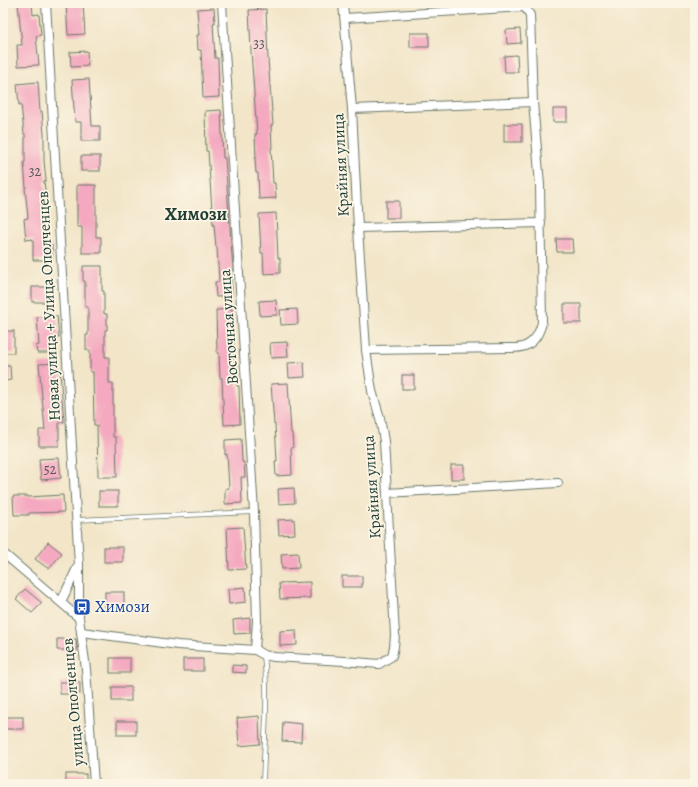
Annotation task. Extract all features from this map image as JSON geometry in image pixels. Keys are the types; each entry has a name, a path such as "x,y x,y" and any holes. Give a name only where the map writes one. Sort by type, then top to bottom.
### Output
{"street":[{"name":"Новая улица + Улица Ополченцев","path":"46,3 78,565 79,607"},
{"name":"Восточная улица","path":"222,3 254,512 257,621 255,650"},
{"name":"Крайняя улица","path":"82,632 178,645 255,650 264,655 274,657 379,664 392,656 395,635 384,441 380,418 372,391 366,350 352,109 343,3"},
{"path":"345,18 525,8 530,15 533,102 540,185 542,323 539,333 524,347 366,350"},
{"path":"352,109 533,102"},
{"path":"358,228 541,223"},
{"path":"387,493 558,483"},
{"path":"3,553 80,618"},
{"path":"61,602 78,565"},
{"name":"улица Ополченцев","path":"79,607 86,669 94,784"}],"lane":[{"path":"75,520 254,512"},
{"path":"263,784 266,700 266,670 264,655"}],"building":[{"path":"18,3 32,3 33,15 39,14 41,35 36,36 39,65 18,66 17,45 22,45"},
{"path":"66,3 83,3 85,34 68,35"},
{"path":"214,8 215,23 213,23 215,58 218,58 219,97 203,98 201,50 198,50 197,35 199,35 197,9"},
{"path":"266,9 273,125 271,125 271,148 273,183 275,183 276,198 259,199 258,173 256,173 255,158 255,134 257,134 249,10"},
{"path":"520,29 521,43 507,44 506,30"},
{"path":"410,33 429,33 429,47 410,47"},
{"path":"87,51 88,66 71,67 70,52"},
{"path":"517,55 518,72 505,72 504,56"},
{"path":"89,79 92,126 100,126 100,141 81,141 81,122 75,122 72,80"},
{"path":"38,82 40,112 42,111 44,134 46,181 44,181 47,208 43,208 46,245 52,245 52,260 33,260 33,239 26,240 24,219 28,218 24,162 25,134 21,104 19,105 17,84"},
{"path":"553,109 567,109 567,122 553,122"},
{"path":"221,110 223,158 225,158 233,270 231,270 232,296 216,297 215,282 219,282 217,247 213,225 208,151 206,151 205,111"},
{"path":"504,124 522,124 522,142 504,142"},
{"path":"81,156 100,156 100,171 81,171"},
{"path":"77,185 96,185 96,237 101,237 101,253 82,253 82,227 77,227"},
{"path":"386,201 399,201 399,218 386,218"},
{"path":"276,213 280,273 264,274 263,253 261,253 259,214"},
{"path":"556,239 572,239 573,252 557,252"},
{"path":"83,266 102,266 104,314 107,314 107,330 105,330 105,357 109,357 109,383 113,383 113,437 116,437 117,477 98,477 97,425 94,425 93,372 90,372 90,350 86,350 86,335 88,335 88,307 85,307 85,281 83,281"},
{"path":"32,287 51,287 51,302 32,302"},
{"path":"276,300 277,315 260,316 259,301"},
{"path":"564,304 581,304 581,323 564,323"},
{"path":"232,309 234,362 236,362 237,386 239,386 240,424 224,425 222,378 220,378 219,353 217,353 216,310"},
{"path":"297,309 298,324 281,325 280,310"},
{"path":"57,316 59,337 55,337 57,353 37,353 36,346 39,345 37,317"},
{"path":"3,331 14,331 14,353 3,353"},
{"path":"287,342 288,357 271,358 270,343"},
{"path":"304,362 305,377 289,378 288,363"},
{"path":"58,363 64,422 59,422 59,446 39,446 39,430 45,430 39,364"},
{"path":"3,366 10,366 11,380 3,381"},
{"path":"402,375 414,375 414,389 402,389"},
{"path":"288,383 293,448 291,448 292,475 276,476 275,461 277,461 275,424 271,384"},
{"path":"241,439 242,462 244,462 245,477 241,477 242,503 225,504 225,489 229,488 227,454 225,455 225,440"},
{"path":"59,458 61,478 41,480 39,459"},
{"path":"451,465 464,465 464,479 451,479"},
{"path":"294,488 295,503 279,504 278,489"},
{"path":"99,491 118,491 118,506 99,506"},
{"path":"63,495 64,512 14,515 13,496 28,497"},
{"path":"294,519 295,534 279,535 278,520"},
{"path":"243,527 246,569 229,570 227,528"},
{"path":"48,542 62,553 49,569 35,559"},
{"path":"104,547 123,547 123,562 104,562"},
{"path":"298,553 299,568 282,569 281,554"},
{"path":"342,576 362,576 362,587 342,587"},
{"path":"310,582 310,598 280,599 279,583"},
{"path":"245,587 246,602 229,604 228,589"},
{"path":"25,589 42,603 32,613 16,599"},
{"path":"105,592 124,592 124,607 105,607"},
{"path":"250,618 250,633 234,634 233,620"},
{"path":"296,630 297,645 280,646 280,631"},
{"path":"57,639 76,639 77,650 57,650"},
{"path":"110,658 130,658 130,673 110,673"},
{"path":"183,659 203,659 203,671 183,671"},
{"path":"232,665 246,666 246,673 232,672"},
{"path":"60,682 80,682 80,694 60,694"},
{"path":"112,687 131,687 131,701 112,701"},
{"path":"259,716 260,744 239,746 237,718"},
{"path":"3,717 23,717 23,729 3,729"},
{"path":"117,721 136,721 136,735 117,735"},
{"path":"283,722 302,724 301,742 282,741"},
{"path":"66,774 86,774 86,784 66,784"}],"place":[{"name":"Химози","path":"82,607"}],"district":[{"name":"Химози","path":"196,214"}]}
